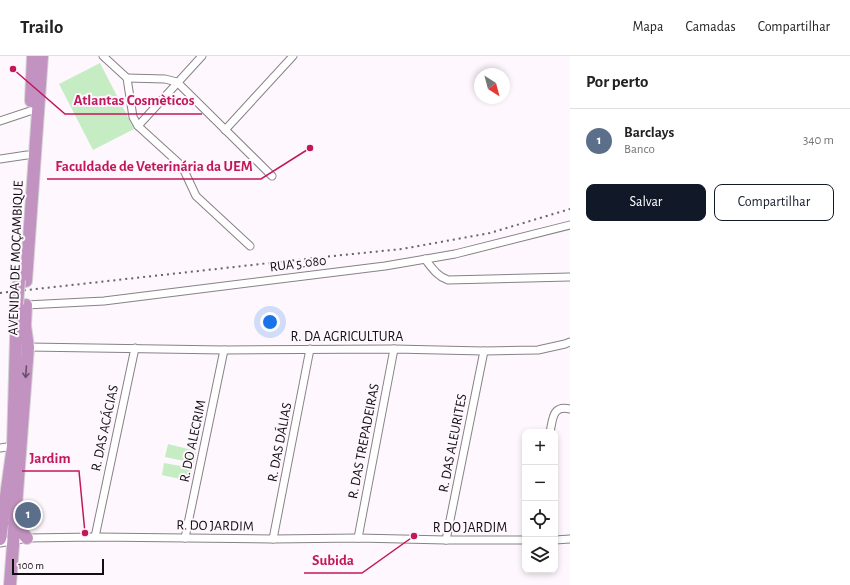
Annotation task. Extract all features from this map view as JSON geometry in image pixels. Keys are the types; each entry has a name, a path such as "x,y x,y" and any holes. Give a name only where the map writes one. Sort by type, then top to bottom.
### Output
{"highway":[{"name":"AVENIDA DE MOÇAMBIQUE","path":"23,281 22,233 33,56"},
{"name":"AVENIDA DE MOÇAMBIQUE","path":"0,538 14,446 21,304 42,56"},
{"name":"AVENIDA DE MOÇAMBIQUE","path":"10,583 28,347 21,304"},
{"path":"14,523 27,538"}],"street":[{"path":"103,56 127,78 133,117 138,126 182,166 196,196 250,246"},
{"path":"138,126 202,56"},
{"path":"225,130 293,56"},
{"path":"127,78 165,79 177,82 272,176"},
{"path":"0,121 30,111"},
{"path":"0,160 27,155"},
{"name":"RUA 5.080","path":"21,304 104,301 385,266 455,254 570,225"},
{"path":"425,259 436,273 442,278 448,280 570,277"},
{"name":"R. DA AGRICULTURA","path":"28,347 224,350 394,349 484,351 538,350 570,342"},
{"name":"R. DAS ACÁCIAS","path":"94,537 135,348"},
{"name":"R. DAS DÁLIAS","path":"273,539 310,349"},
{"name":"R. DAS TREPADEIRAS","path":"358,538 394,349"},
{"name":"R. DO ALECRIM","path":"185,538 224,350"},
{"name":"R. DAS ALEURITES","path":"446,540 484,351"},
{"path":"551,429 553,416 557,411 563,408 570,409"},
{"path":"0,448 14,446"},
{"name":"R. DO JARDIM","path":"0,543 27,538 94,537 273,539 358,538 416,540"},
{"path":"558,540 570,539"},
{"name":"R DO JARDIM","path":"416,540 522,540"}],"green space":[{"path":"100,63 134,129 93,150 59,84"},
{"path":"168,444 196,451 194,463 165,457"},
{"path":"164,463 192,468 189,481 162,475"}],"railway":[{"path":"0,293 402,249 490,233 570,209"}],"place":[{"name":"Atlantas Cosmèticos","path":"13,69"},
{"name":"Faculdade de Veterinária da UEM","path":"310,148"},
{"name":"Barclays","path":"28,515"},
{"name":"Jardim","path":"85,533"},
{"name":"Subida","path":"414,536"}]}
